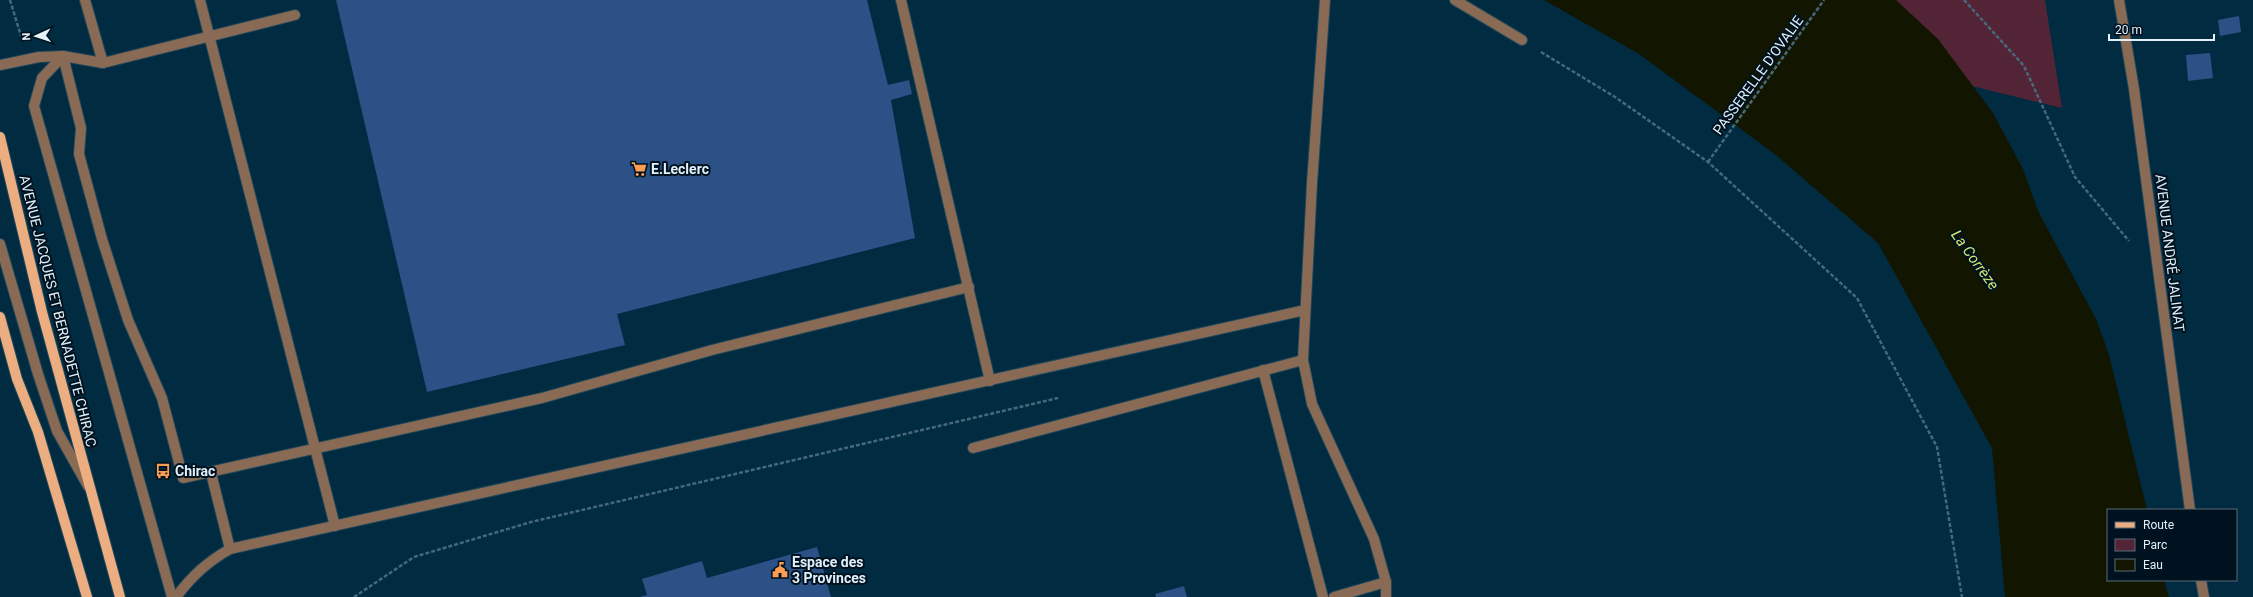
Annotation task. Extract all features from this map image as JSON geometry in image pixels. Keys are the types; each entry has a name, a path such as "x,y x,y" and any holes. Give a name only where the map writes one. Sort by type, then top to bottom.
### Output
{"main road":[{"name":"AVENUE JACQUES ET BERNADETTE CHIRAC","path":"0,138 42,312 120,597"},
{"path":"0,317 17,379 38,432 87,597"}],"street":[{"path":"86,0 103,63"},
{"path":"200,0 208,37 335,526"},
{"path":"901,0 990,380"},
{"path":"1325,0 1312,183 1303,360 1312,404 1374,538 1386,582 1386,597"},
{"path":"1455,0 1522,40"},
{"name":"AVENUE ANDRÉ JALINAT","path":"2119,0 2134,89 2190,509"},
{"path":"0,64 39,57 63,56 103,63 295,15"},
{"path":"63,56 81,128 79,154 102,239 128,320 162,398 183,478 211,473 542,398 712,350 969,287"},
{"path":"63,56 42,78 34,106 172,597"},
{"name":"AVENUE JACQUES ET BERNADETTE CHIRAC","path":"0,244 38,374 57,431 91,491"},
{"path":"176,597 190,578 210,560 230,549 1305,310"},
{"path":"973,448 1303,360"},
{"path":"1263,370 1323,597"},
{"path":"211,473 230,549"},
{"path":"2201,581 2204,597"},
{"path":"1334,597 1386,582"}],"path":[{"name":"PASSERELLE D'OVALIE","path":"1708,162 1824,0"},
{"path":"1964,0 2024,66 2075,177 2129,242"},
{"path":"1522,40 1615,97 1708,162 1857,298 1938,447 1962,597"},
{"path":"354,597 414,557 517,526 1064,397"}],"green space":[{"path":"1768,0 2045,0 2062,108 1820,49"}],"water":[{"name":"La Corrèze","path":"1544,0 1896,0 1938,39 1993,113 2023,169 2038,211 2096,319 2109,355 2147,509 2107,509 2107,581 2164,581 2169,597 2005,597 1992,448 1878,243 1776,155 1639,54"}],"building":[{"name":"E.Leclerc","path":"336,0 867,0 888,85 909,80 912,94 891,100 915,238 617,314 625,345 427,392"},
{"path":"2239,16 2241,32 2220,36 2218,20"},
{"path":"2210,53 2213,78 2188,81 2186,55"},
{"name":"Espace des 3 Provinces","path":"817,547 831,597 639,597 647,595 642,579 702,561 707,578"},
{"path":"1184,586 1187,597 1156,597 1155,594"}],"place":[{"name":"E.Leclerc","path":"639,169"},
{"name":"Chirac","path":"163,471"},
{"name":"Espace des 3 Provinces","path":"780,570"}]}
